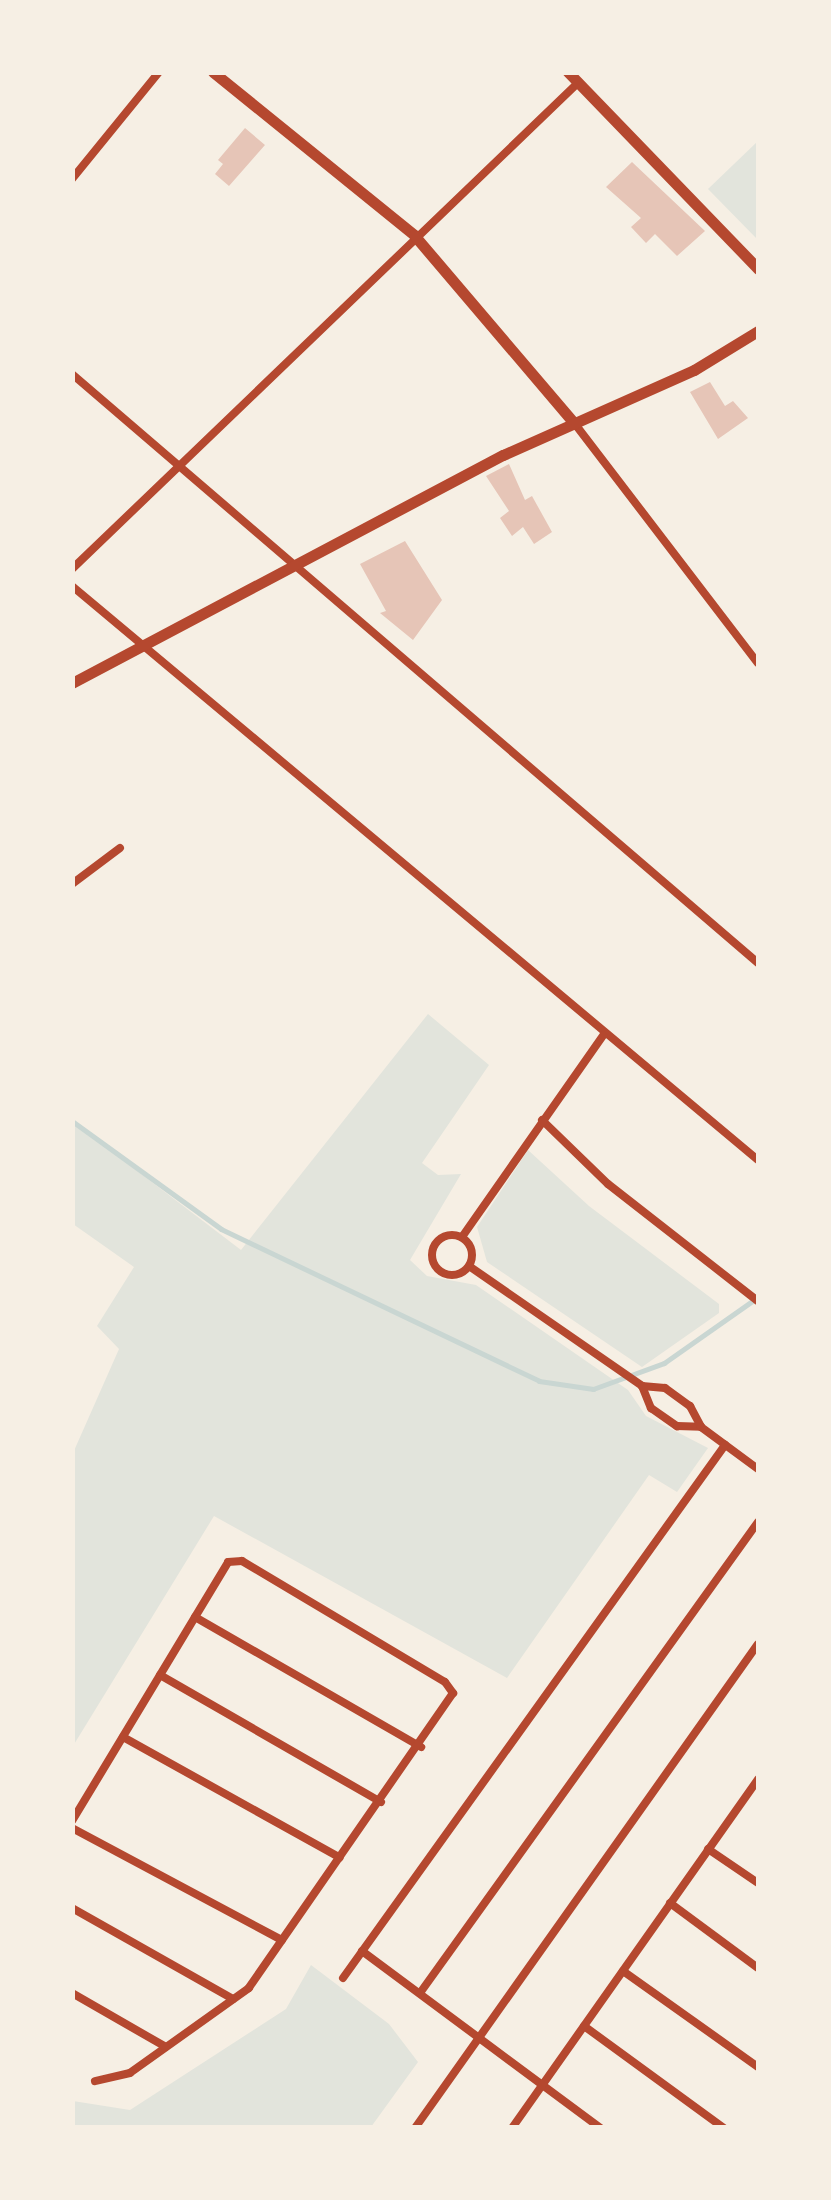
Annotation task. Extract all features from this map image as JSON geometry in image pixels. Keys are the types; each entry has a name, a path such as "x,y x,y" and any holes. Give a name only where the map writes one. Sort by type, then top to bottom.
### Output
{"main road":[{"path":"212,72 414,236 575,424"},
{"path":"568,72 758,269"},
{"path":"72,683 298,562 575,424 694,370 758,332"}],"street":[{"path":"72,179 159,72"},
{"path":"72,569 414,236 579,82"},
{"path":"72,374 298,562 758,963"},
{"path":"575,424 758,663"},
{"path":"72,586 603,1036 758,1160"},
{"path":"72,884 120,848"},
{"path":"462,1237 603,1036"},
{"path":"542,1120 608,1184 758,1301"},
{"path":"462,1237 472,1250 469,1266 454,1275 433,1264 438,1239 462,1237"},
{"path":"469,1266 640,1385 651,1408 677,1426 701,1427"},
{"path":"640,1385 665,1388 690,1406 701,1427 758,1469"},
{"path":"342,1978 725,1444"},
{"path":"420,1994 758,1522"},
{"path":"95,2081 130,2073 249,1988 420,1747 452,1693 445,1682 242,1561 228,1562 72,1824 282,1940"},
{"path":"195,1617 420,1747"},
{"path":"415,2128 758,1644"},
{"path":"160,1674 381,1802"},
{"path":"122,1737 340,1858"},
{"path":"512,2128 757,1784"},
{"path":"708,1849 758,1883"},
{"path":"670,1903 758,1968"},
{"path":"72,1908 233,1998"},
{"path":"362,1951 600,2128"},
{"path":"623,1971 758,2067"},
{"path":"72,1993 166,2046"},
{"path":"584,2026 724,2128"}],"shaded area":[{"path":"758,141 758,240 708,189"},
{"path":"428,1014 489,1065 422,1163 438,1175 461,1174 410,1260 427,1276 476,1285 628,1390 646,1416 708,1448 677,1492 649,1475 507,1678 214,1516 73,1746 73,1453 119,1349 97,1326 134,1267 73,1224 73,1122 241,1250"},
{"path":"528,1150 589,1206 719,1304 719,1313 642,1367 487,1262 477,1227"},
{"path":"311,1965 389,2024 418,2062 371,2127 73,2127 73,2101 130,2110 286,2009"}],"building":[{"path":"245,128 265,145 229,186 215,174 223,164 218,160"},
{"path":"632,162 705,231 677,256 655,234 646,243 631,227 641,218 606,187"},
{"path":"710,382 725,406 733,401 748,418 718,439 690,392"},
{"path":"509,464 525,500 532,496 552,532 534,544 523,527 512,536 500,518 509,511 486,476"},
{"path":"405,541 442,600 413,640 380,613 386,611 360,564"}],"waterway":[{"path":"72,1121 221,1229 539,1381 593,1389 664,1363 758,1297"}]}
